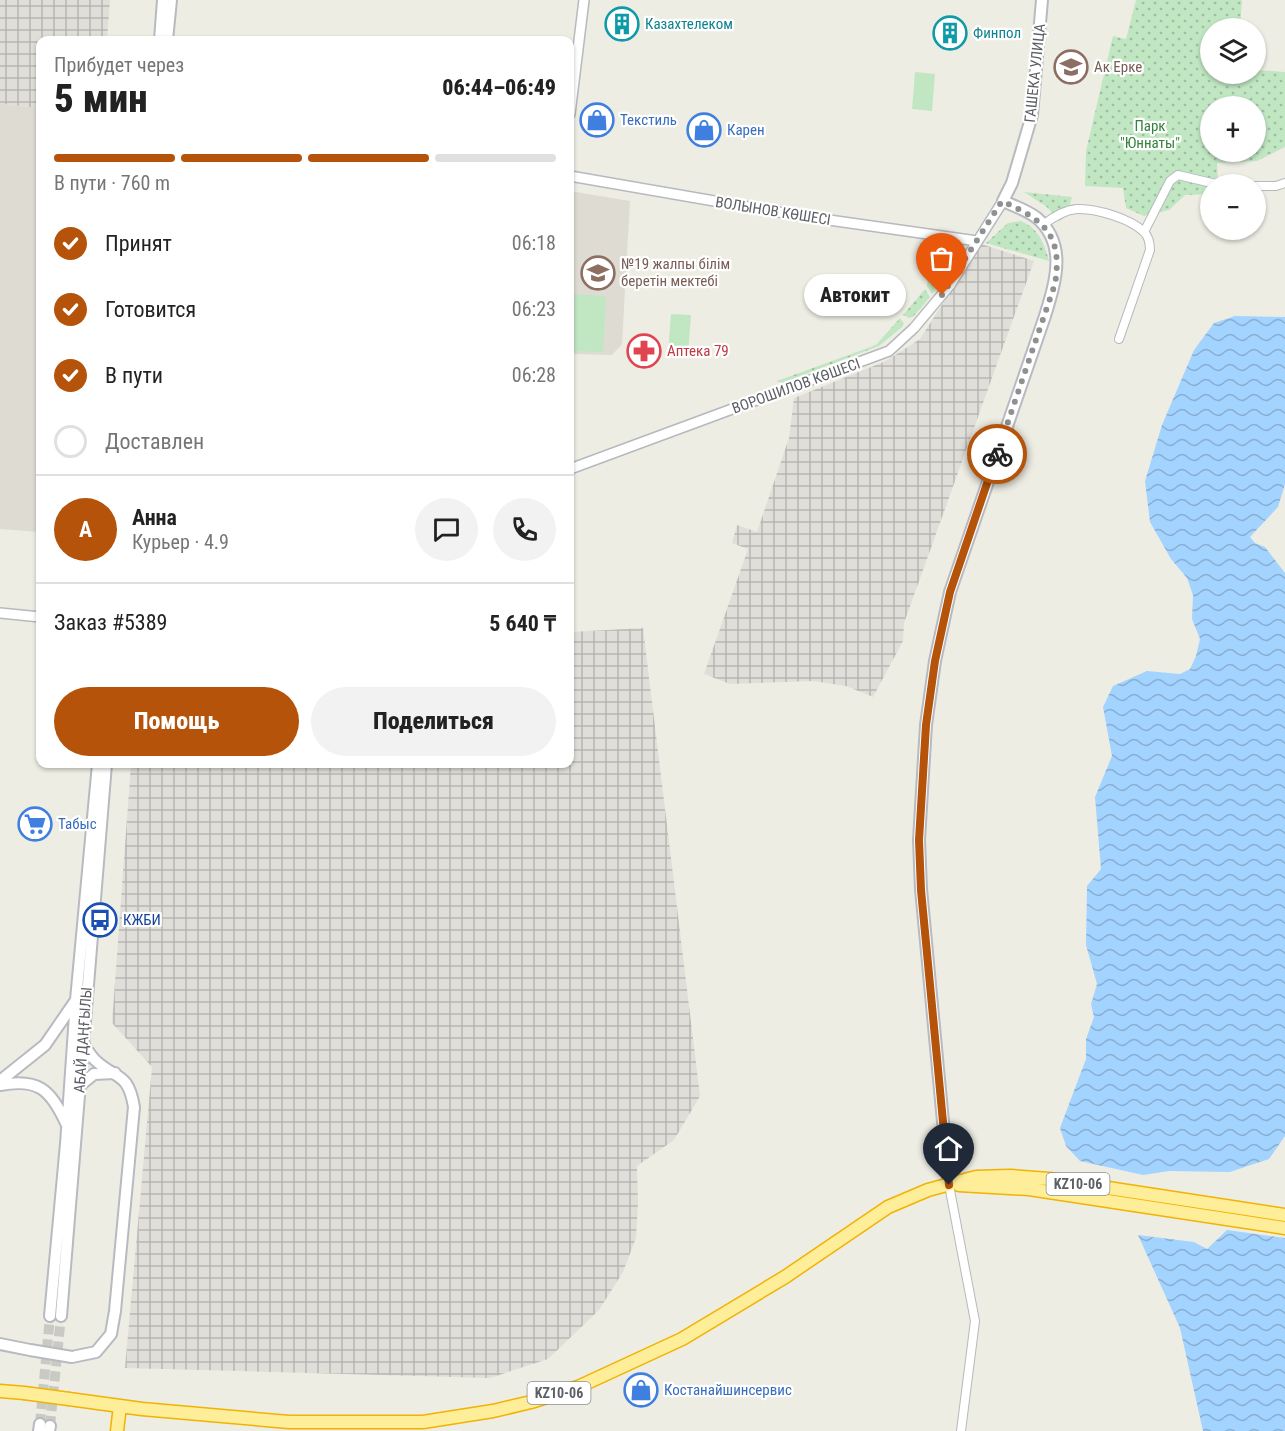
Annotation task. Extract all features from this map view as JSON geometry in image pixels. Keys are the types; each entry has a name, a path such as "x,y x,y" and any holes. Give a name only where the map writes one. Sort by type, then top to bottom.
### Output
{"highway":[{"name":"KZ10-06","path":"0,1391 120,1406 289,1422 390,1423 457,1418 531,1402 578,1387 682,1339 785,1277 888,1207 928,1190 976,1177 1010,1176 1049,1179 1285,1215"},
{"name":"KZ10-06","path":"949,1185 1029,1190 1285,1228"},
{"path":"117,1431 120,1406"}],"main road":[{"path":"159,36 163,0"},
{"path":"167,36 171,0"},
{"name":"ГАШЕКА УЛИЦА","path":"1002,201 1012,183 1032,115 1042,0"},
{"path":"949,1185 921,890 919,840 926,725 935,661 950,592 1055,284 1058,266 1052,238 1043,225 1036,217 1002,201"},
{"name":"АБАЙ ДАҢҒЫЛЫ","path":"98,768 76,1000 55,1316 83,1043 106,768"},
{"path":"0,1083 45,1045 76,1000"},
{"path":"0,1344 72,1357 96,1352 111,1334 134,1107 132,1093 124,1080 95,1060 83,1043"},
{"path":"79,1086 94,1074 115,1072"},
{"path":"0,1083 22,1081 43,1089 57,1104 67,1125"}],"street":[{"path":"574,81 584,0"},
{"path":"1144,232 1170,181 1178,175 1200,180"},
{"name":"ВОЛЫНОВ КӨШЕСІ","path":"574,177 801,216 977,241"},
{"path":"1266,186 1285,183"},
{"name":"ГАШЕКА УЛИЦА","path":"977,241 1002,201"},
{"path":"1043,225 1053,218 1077,209 1113,215 1144,232 1150,241 1150,250 1119,339"},
{"name":"ВОРОШИЛОВ КӨШЕСІ","path":"574,468 889,351 934,306 977,241"},
{"path":"0,613 36,617"},
{"path":"949,1185 975,1321 961,1431"}],"shaded area":[{"path":"0,0 110,0 107,36 36,36 36,108 0,104"},
{"path":"0,104 36,108 36,532 0,529"},
{"name":"№19 жалпы білім беретін мектебі","path":"574,192 630,201 622,344 612,355 574,354"},
{"path":"981,244 1034,261 904,623 903,641 873,697 846,686 813,681 730,684 704,674 748,549 732,543 737,525 757,532 789,438 794,398 886,361 920,339"},
{"path":"643,628 700,1096 674,1140 637,1166 636,1238 623,1272 599,1310 548,1359 490,1378 125,1368 152,1067 112,1023 131,768 574,768 574,632"}],"green space":[{"name":"Парк \"Юннаты\"","path":"1136,0 1242,0 1241,18 1200,18 1200,84 1266,84 1266,71 1285,72 1285,147 1266,156 1266,96 1200,96 1200,162 1237,162 1217,163 1218,174 1200,174 1200,194 1185,195 1169,210 1144,216 1126,208 1123,188 1085,186 1086,151 1113,36 1126,39"},
{"path":"915,72 935,74 932,111 912,109"},
{"path":"1024,192 1072,197 1067,216 1059,221 1047,207"},
{"path":"1021,221 1040,237 1049,261 986,243 1008,223"},
{"path":"933,237 945,242 954,255 949,270 932,294 927,286"},
{"path":"925,289 930,297 913,317 903,315"},
{"path":"574,294 606,296 603,352 574,351"},
{"path":"671,314 691,315 688,354 668,353"},
{"path":"900,318 904,324 901,328 879,346 782,383 777,381 876,345"}],"water":[{"path":"1235,316 1285,317 1285,484 1278,507 1250,537 1255,543 1265,547 1285,573 1285,1136 1269,1159 1230,1172 1169,1171 1143,1175 1080,1161 1066,1146 1060,1128 1086,1059 1086,1039 1094,1017 1091,1004 1097,984 1086,945 1087,886 1101,869 1095,797 1112,756 1103,707 1113,686 1147,671 1180,674 1190,669 1196,656 1200,639 1192,619 1193,595 1187,578 1171,559 1150,522 1145,481 1162,425 1194,350 1214,323"},
{"path":"1227,1230 1285,1238 1285,1431 1203,1431 1180,1328 1138,1235 1194,1242 1207,1249"}],"tunnel":[{"path":"40,1424 50,1316"},
{"path":"50,1426 61,1316"}],"way so far":[{"path":"942,295 1002,201 1036,217 1052,238 1058,266 1055,284 997,454"}],"place":[{"name":"Казахтелеком","path":"622,24"},
{"name":"Финпол","path":"950,33"},
{"name":"Ак Ерке","path":"1071,67"},
{"name":"Текстиль","path":"597,120"},
{"name":"Карен","path":"704,130"},
{"name":"№19 жалпы білім беретін мектебі","path":"598,273"},
{"name":"Автокит","path":"942,295"},
{"name":"Аптека 79","path":"644,351"},
{"name":"Табыс","path":"35,824"},
{"name":"КЖБИ","path":"100,920"},
{"name":"Костанайшинсервис","path":"641,1390"}],"route":[{"path":"949,1185 921,890 919,840 926,725 935,661 950,592 997,454"}]}
